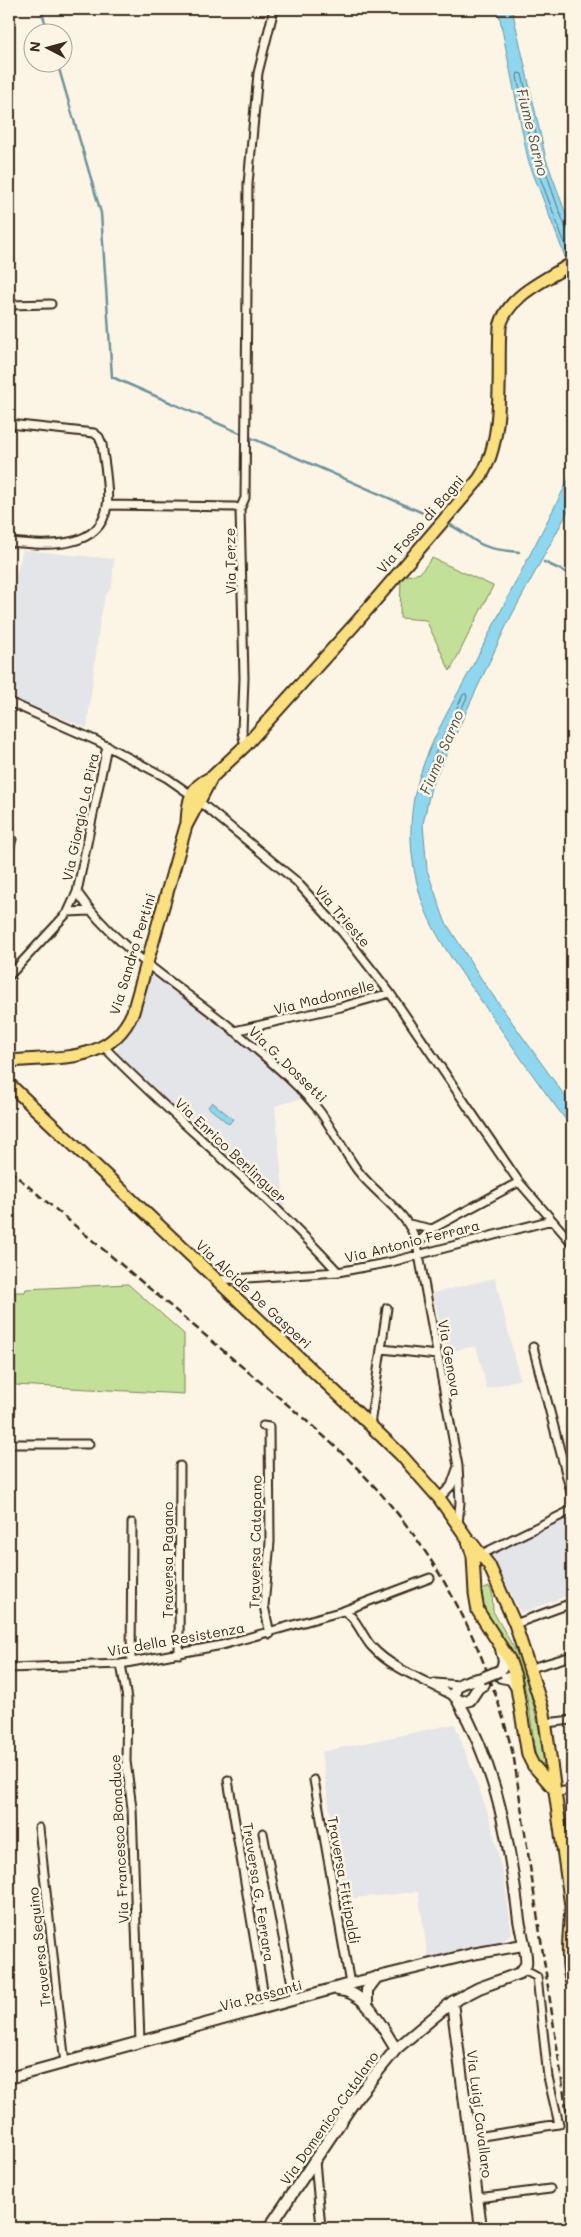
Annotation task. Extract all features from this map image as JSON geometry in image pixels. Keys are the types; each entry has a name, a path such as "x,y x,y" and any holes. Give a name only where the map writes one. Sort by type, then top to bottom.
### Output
{"main road":[{"name":"Via Fosso di Bagni","path":"195,798 212,777 245,746 354,624 479,479 493,453 496,430 500,327 510,305 572,263"},
{"name":"Via Sandro Pertini","path":"9,1061 88,1054 104,1047 120,1034 131,1017 195,798"},
{"name":"Via Alcide De Gasperi","path":"9,1084 370,1425 410,1465 439,1498 466,1538 473,1556 478,1611 509,1659 519,1692 525,1746 533,1765 557,1792"},
{"name":"Via Alcide De Gasperi","path":"466,1538 482,1554 500,1589 531,1668 546,1723 557,1792 571,1909 568,1967 572,1982"},
{"path":"475,1593 479,1583 484,1580 490,1581 500,1589"},
{"path":"533,1765 538,1769 546,1770 552,1759"}],"street":[{"path":"240,509 245,498 248,184 258,74 274,9"},
{"path":"9,305 51,304"},
{"path":"9,424 94,433 99,437 102,444 108,505 99,526 80,539 59,545 9,542"},
{"name":"Via Terze","path":"108,505 235,506 240,509 244,678 242,732 245,746"},
{"name":"Via Trieste","path":"9,702 107,746 167,778 195,798 296,881 342,933 390,993 519,1182 572,1243"},
{"name":"Via Giorgio La Pira","path":"9,976 68,912 77,892 107,746"},
{"path":"9,838 12,839 9,850"},
{"name":"Via Giorgio La Pira","path":"77,892 90,911 146,964"},
{"path":"68,912 82,909 90,911"},
{"name":"Via G. Dossetti","path":"146,964 234,1031 313,1103 358,1171 409,1224 417,1244 418,1254"},
{"name":"Via Madonnelle","path":"234,1031 390,993"},
{"name":"Via Enrico Berlinguer","path":"104,1047 275,1208 338,1272"},
{"path":"417,1244 432,1229 519,1182"},
{"name":"Via Antonio Ferrara","path":"217,1280 338,1272 391,1262 552,1220"},
{"path":"409,1224 432,1229"},
{"name":"Via Genova","path":"418,1254 458,1466 460,1502 458,1525"},
{"path":"370,1425 387,1308"},
{"path":"533,1347 572,1496"},
{"path":"382,1349 437,1355"},
{"name":"Traversa Catapano","path":"263,1426 270,1427 270,1542 264,1606 270,1634"},
{"path":"9,1444 89,1444"},
{"name":"Traversa Pagano","path":"179,1654 180,1466"},
{"path":"439,1498 451,1486 458,1466"},
{"path":"482,1554 572,1510"},
{"path":"131,1662 132,1523"},
{"name":"Via della Resistenza","path":"9,1668 121,1664 179,1654 270,1634 343,1611 430,1578"},
{"path":"515,1624 572,1603"},
{"path":"343,1611 350,1615 364,1638 379,1654 396,1666 430,1682 457,1699 468,1701 483,1681"},
{"path":"500,1646 504,1662 500,1674"},
{"path":"531,1668 572,1656"},
{"name":"Via Francesco Bonaduce","path":"121,1664 127,1699 126,1761 132,1808 140,2042"},
{"path":"430,1682 459,1685 483,1681 500,1674 511,1679 519,1692"},
{"path":"459,1685 455,1691 457,1699 474,1728 504,1817 528,1972 537,1977 548,2076 559,2124 470,2138"},
{"path":"473,1696 474,1728"},
{"path":"546,1723 572,1720"},
{"name":"Traversa G. Ferrara","path":"228,1780 266,2008"},
{"name":"Traversa Fittipaldi","path":"314,1780 350,1984"},
{"path":"557,1792 572,1790"},
{"name":"Traversa Sequino","path":"39,1828 65,2064"},
{"path":"262,1833 295,2000"},
{"name":"Via Passanti","path":"9,2078 377,1977 472,1954 523,1945"},
{"name":"Via Domenico Catalano","path":"269,2228 358,2096 396,2049 452,2002 528,1972"},
{"path":"367,2004 367,1990 377,1977"},
{"path":"334,1990 350,1992 367,2004 396,2049"},
{"name":"Via Luigi Cavallaro","path":"452,2002 481,2228"},
{"path":"315,2161 321,2228"},
{"path":"477,2198 550,2189"}],"shaded area":[{"path":"23,550 114,559 112,586 105,597 100,620 87,728 9,697 9,628 13,614 10,596"},
{"path":"151,976 168,986 251,1051 303,1098 275,1106 285,1212 117,1053 119,1044 135,1019 147,978"},
{"path":"495,1278 520,1379 487,1389 476,1346 446,1352 433,1293"},
{"path":"572,1516 572,1594 521,1613 492,1558 492,1554"},
{"path":"455,1724 490,1819 504,1879 512,1933 502,1942 428,1958 418,1892 343,1899 321,1752"}],"green space":[{"path":"432,558 493,586 450,671 426,620 400,618 401,577 420,573"},
{"path":"128,1284 184,1334 184,1394 15,1385 15,1292 25,1292 26,1289"},
{"path":"489,1587 492,1592 493,1611 524,1666 538,1724 545,1764 539,1764 536,1758 529,1707 518,1666 492,1624 483,1602 482,1590"}],"water":[{"name":"Fiume Sarno","path":"498,9 512,9 546,159 572,231 572,275 528,160"},
{"name":"Fiume Sarno","path":"572,473 572,504 508,622 431,787 423,824 427,870 445,921 482,980 572,1106 572,1128 457,967 433,927 421,898 415,873 411,823 418,781 446,714"},
{"path":"212,1102 233,1119 229,1124 208,1107"}],"waterway":[{"path":"41,9 45,22"},
{"path":"60,72 101,213 112,377 439,520"},
{"path":"446,523 487,547 519,552"},
{"path":"544,562 572,575"}],"railway":[{"path":"9,1170 341,1452 386,1499 412,1532 456,1603 490,1679 514,1759 572,2148"}]}
